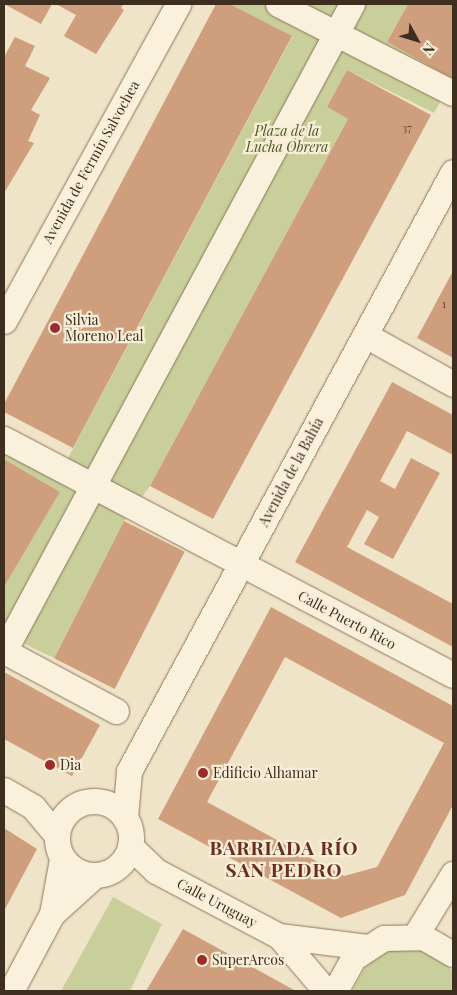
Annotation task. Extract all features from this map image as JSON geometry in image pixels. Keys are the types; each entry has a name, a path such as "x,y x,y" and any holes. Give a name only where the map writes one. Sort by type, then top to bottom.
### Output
{"street":[{"name":"Avenida de Fermín Salvochea","path":"4,321 178,4"},
{"path":"278,4 453,93"},
{"path":"116,711 4,651 352,4"},
{"name":"Avenida de la Bahía","path":"92,800 129,771 453,172"},
{"path":"365,336 453,384"},
{"name":"Calle Puerto Rico","path":"4,439 453,675"},
{"name":"Avenida de la Bahía","path":"125,818 129,771"},
{"path":"4,790 33,807 56,834 62,859 52,914 11,991"},
{"path":"33,807 69,810 92,800 116,808 125,818 131,834 130,846 105,872 52,914"},
{"path":"56,834 69,810"},
{"name":"Calle Uruguay","path":"130,846 156,871 278,936"},
{"path":"62,859 72,869 105,872"},
{"name":"Calle Uruguay","path":"105,872 156,871"},
{"path":"415,936 453,874"},
{"path":"278,936 367,947"},
{"path":"278,936 326,991"},
{"path":"335,991 345,968 367,947 390,937 415,936 438,943 453,954"}],"green space":[{"name":"Plaza de la Lucha Obrera","path":"230,4 408,4 387,42 453,79 434,113 347,70 327,107 348,119 150,486 124,521 54,658 4,634 4,587 60,492 4,459 4,427 67,460 292,37"},
{"path":"113,897 162,924 130,991 61,991"},
{"path":"397,949 420,949 444,962 453,972 453,991 352,991 365,967 380,955"}],"building":[{"path":"4,4 52,4 41,24"},
{"path":"56,4 123,4 121,8 124,10 96,54 64,36 76,15"},
{"path":"216,4 230,4 292,36 73,448 4,412 4,404"},
{"path":"408,4 453,4 453,79 387,42"},
{"path":"15,37 35,46 25,66 50,78 31,110 40,115 28,141 34,143 4,193 4,57"},
{"path":"347,70 431,115 213,519 150,486 348,119 327,107"},
{"path":"453,271 453,358 417,338"},
{"path":"392,382 453,415 453,455 407,431 380,481 395,489 411,458 440,473 393,559 364,544 379,517 367,510 347,547 453,604 453,647 295,562"},
{"path":"4,459 60,492 4,587"},
{"path":"124,521 185,552 115,689 54,658"},
{"name":"Edificio Alhamar","path":"271,607 453,706 453,805 405,895 341,918 158,819","holes":["285,657 444,743 377,867 344,876 207,802"]},
{"path":"4,672 100,725 72,776 4,739"},
{"path":"4,828 37,849 4,911"},
{"name":"SuperArcos","path":"183,929 296,991 146,991"}],"place":[{"name":"Silvia Moreno Leal","path":"55,328"},
{"name":"Dia","path":"50,765"},
{"name":"Edificio Alhamar","path":"203,773"},
{"name":"SuperArcos","path":"202,960"}],"district":[{"name":"BARRIADA RÍO SAN PEDRO","path":"284,859"}]}
